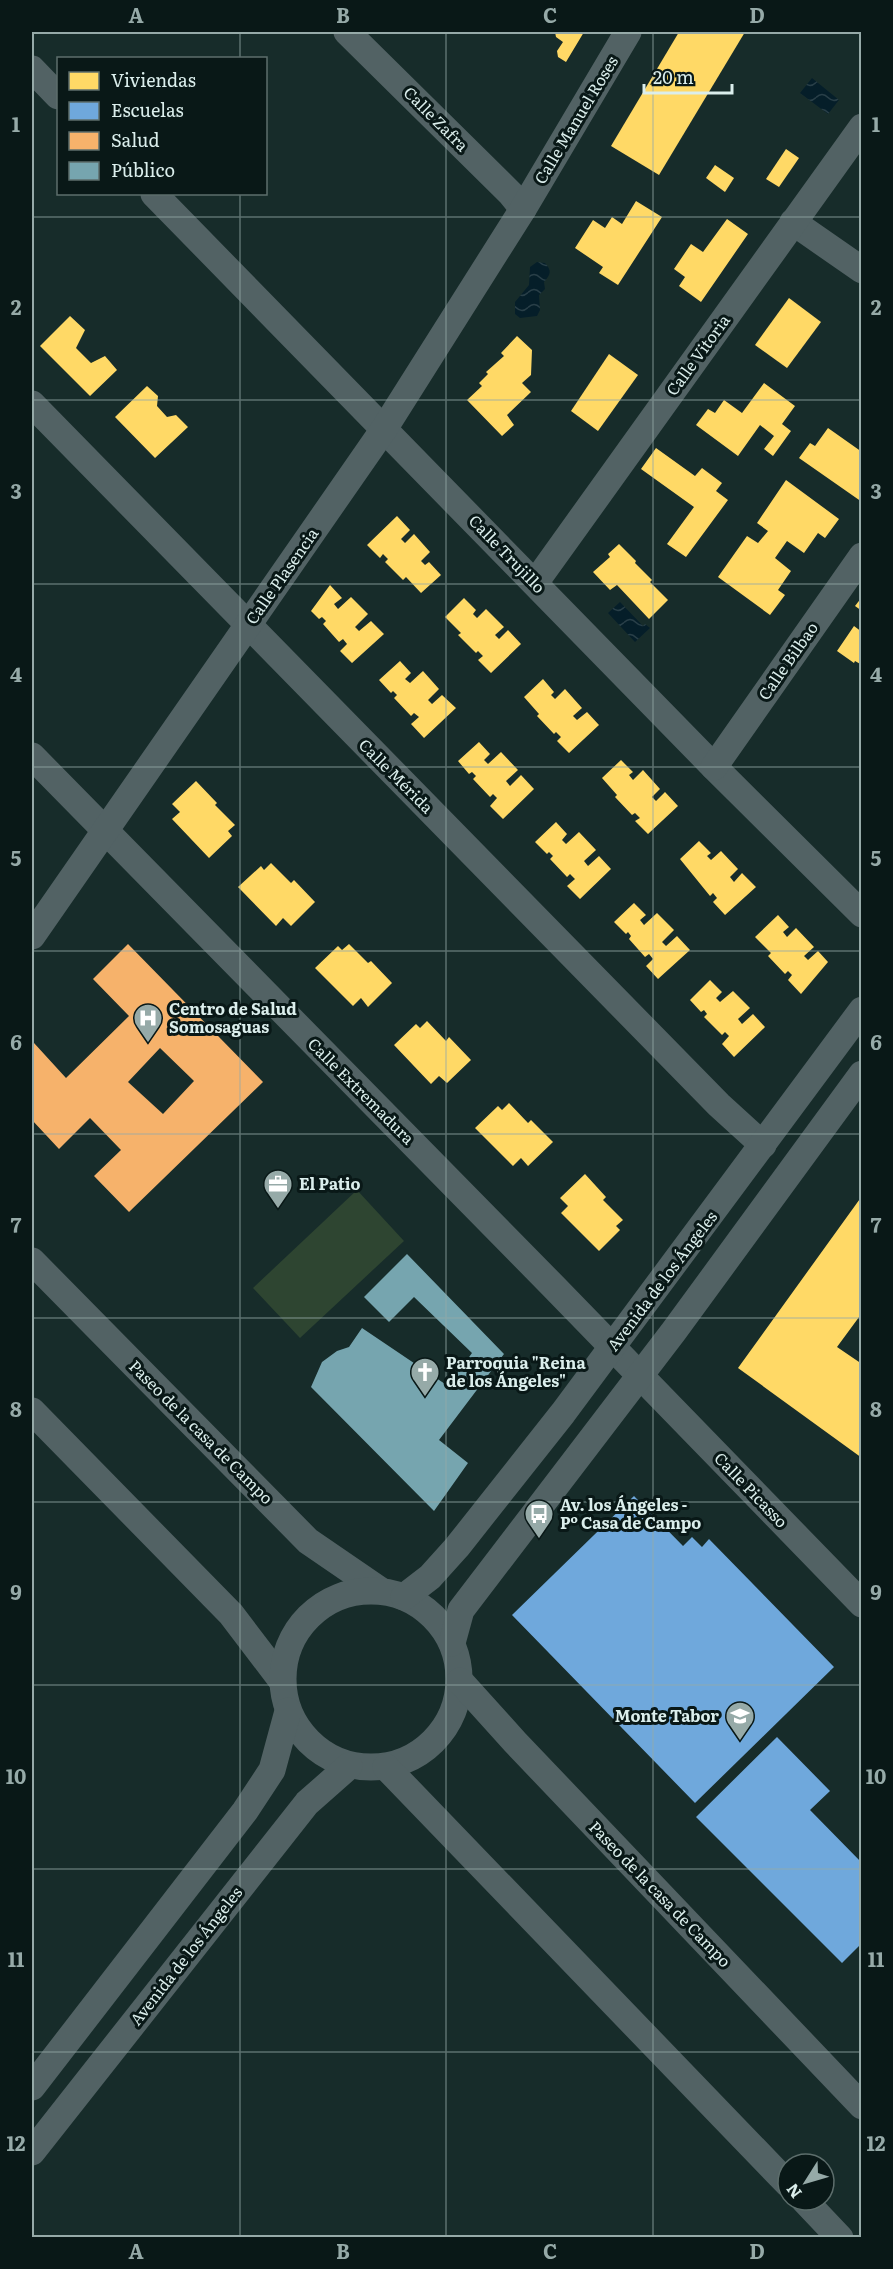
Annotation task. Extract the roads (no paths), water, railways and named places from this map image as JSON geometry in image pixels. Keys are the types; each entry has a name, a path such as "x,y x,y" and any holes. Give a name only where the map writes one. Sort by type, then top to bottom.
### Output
{"street":[{"name":"Calle Zafra","path":"347,32 511,194 523,209"},
{"name":"Calle Manuel Roses","path":"523,209 628,32"},
{"path":"32,69 57,95"},
{"name":"Calle Vitoria","path":"535,583 861,127"},
{"name":"Calle Trujillo","path":"155,195 714,767 861,914"},
{"name":"Calle Plasencia","path":"32,936 384,429 523,209"},
{"path":"793,222 861,270"},
{"name":"Calle Mérida","path":"32,404 719,1106 763,1145"},
{"name":"Calle Bilbao","path":"714,767 861,556"},
{"name":"Calle Extremadura","path":"32,756 639,1376"},
{"name":"Avenida de los Ángeles","path":"392,1594 430,1577 457,1547 563,1413 861,1010"},
{"path":"453,1643 461,1610 639,1376 861,1074"},
{"name":"Paseo de la casa de Campo","path":"32,1261 308,1541 392,1594"},
{"name":"Calle Picasso","path":"639,1376 861,1604"},
{"path":"32,1411 231,1614 282,1681"},
{"path":"351,1592 392,1594 424,1608 440,1624 453,1643 459,1662 460,1682 454,1712 439,1738 415,1757 386,1767 349,1766 323,1755 302,1735 288,1710 282,1681 286,1651 301,1625 323,1604 351,1592"},
{"name":"Paseo de la casa de Campo","path":"460,1682 861,2106"},
{"path":"32,2087 245,1810 272,1770 288,1710"},
{"name":"Avenida de los Ángeles","path":"32,2152 307,1803 349,1766"},
{"path":"386,1767 776,2172"},
{"path":"815,2212 840,2238"}],"water":[{"path":"812,78 839,100 828,114 800,93"},
{"path":"537,262 545,263 550,272 544,282 545,289 539,295 540,310 537,316 520,318 515,314 515,302 529,285 530,267"},
{"path":"620,602 643,626 645,624 650,628 635,642 608,613"}],"place":[{"name":"Centro de Salud Somosaguas","path":"148,1044"},
{"name":"El Patio","path":"278,1210"},
{"name":"Parroquia \"Reina de los Ángeles\"","path":"425,1398"},
{"name":"Av. los Ángeles - Pº Casa de Campo","path":"539,1540"},
{"name":"Monte Tabor","path":"740,1742"}]}
